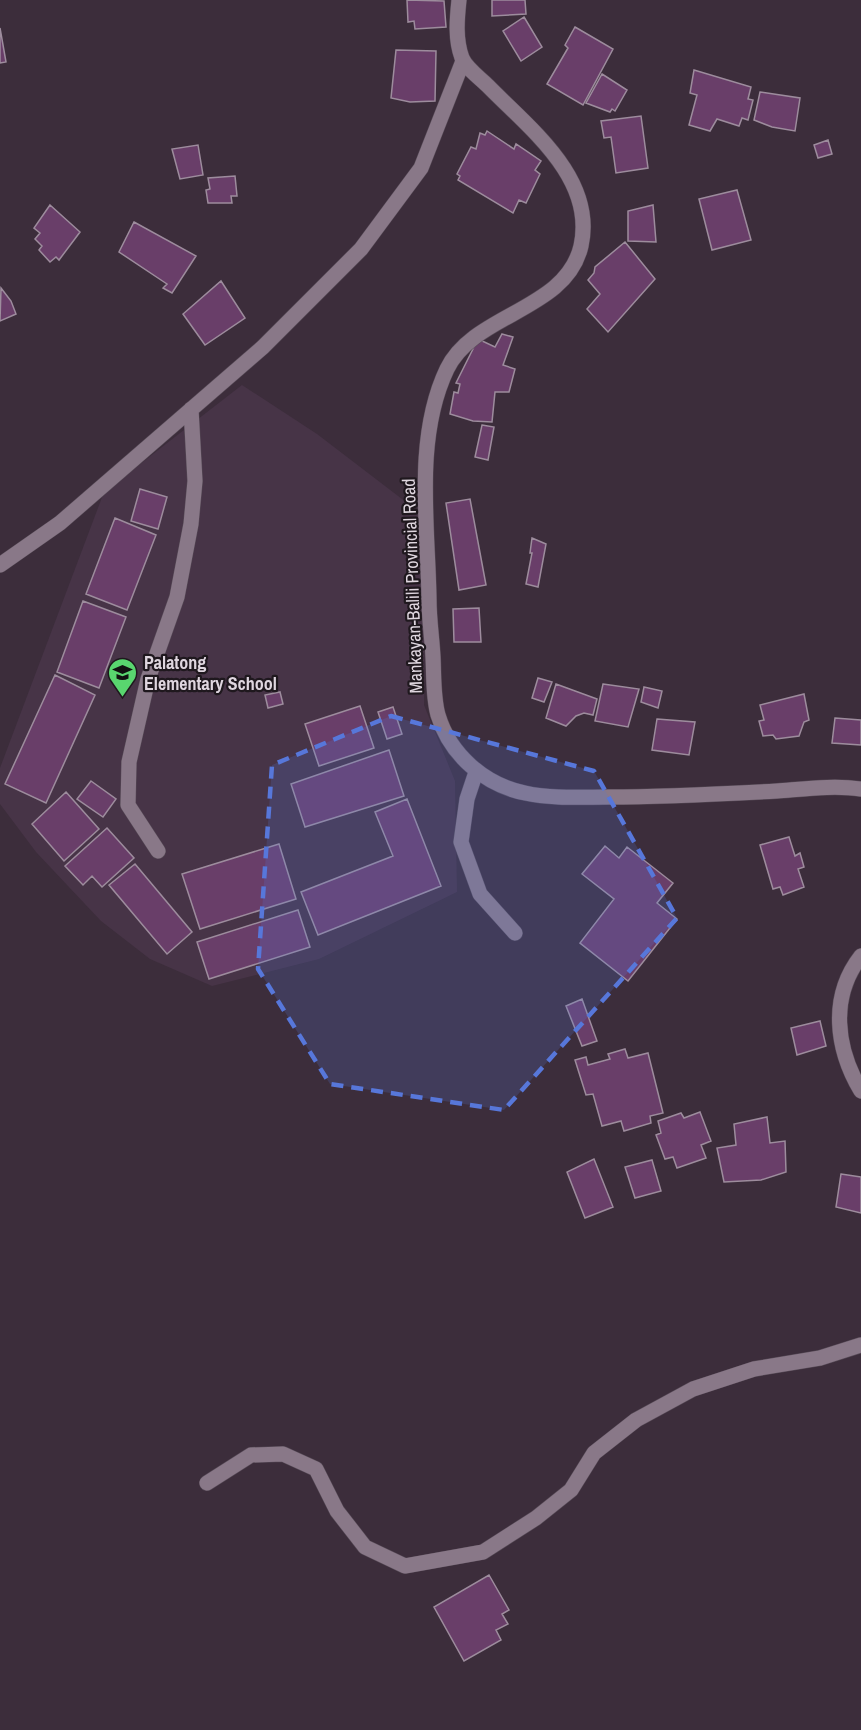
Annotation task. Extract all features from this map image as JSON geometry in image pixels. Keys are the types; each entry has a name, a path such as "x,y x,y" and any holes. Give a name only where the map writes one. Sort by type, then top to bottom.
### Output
{"street":[{"path":"0,565 60,523 263,347 361,249 421,168 463,61 456,27 459,0"},
{"name":"Mankayan-Balili Provincial Road","path":"463,61 542,140 562,166 579,195 583,216 581,247 571,269 557,285 531,303 475,335 456,353 446,372 435,406 428,446 425,492 434,692 438,717 455,750 476,772 524,793 569,797 861,789"},
{"path":"158,851 128,805 129,762 148,679 177,597 191,524 195,481 191,409"},
{"path":"476,772 467,799 461,842 480,894 515,933"},
{"path":"861,956 844,987 840,1007 842,1052 861,1091"},
{"path":"207,1483 251,1455 283,1454 316,1469 337,1511 365,1547 405,1566 483,1552 536,1518 571,1490 594,1453 636,1420 683,1394 754,1369 820,1358 861,1345"}],"highlighted area":[{"path":"391,716 594,771 677,918 504,1110 330,1084 258,969 272,765"}],"shaded area":[{"path":"242,385 317,434 419,512 425,622 424,705 455,781 457,892 319,959 212,986 150,959 101,921 36,852 0,804 0,768 104,492"}],"building":[{"path":"407,0 444,1 446,27 415,29 414,21 408,22"},
{"path":"492,0 525,0 526,14 492,16"},
{"path":"524,17 542,47 521,61 503,31"},
{"path":"575,27 613,49 583,105 547,84 568,48 565,45"},
{"path":"0,28 6,62 0,63"},
{"path":"396,50 436,51 435,101 410,102 391,98"},
{"path":"694,70 751,87 748,99 753,100 748,120 742,118 739,126 717,119 710,131 689,125 697,95 690,93"},
{"path":"602,74 627,90 615,111 612,109 610,112 586,103"},
{"path":"760,92 800,98 795,131 772,127 754,120"},
{"path":"641,116 648,168 616,173 611,137 604,138 601,121"},
{"path":"487,131 514,149 516,144 541,161 535,170 540,174 526,203 519,200 513,213 458,180 460,176 457,174 471,147 476,149 480,133 485,135"},
{"path":"828,140 832,154 818,158 814,145"},
{"path":"198,145 203,175 180,179 172,149"},
{"path":"235,176 237,196 231,196 232,203 208,203 206,190 210,189 208,178"},
{"path":"737,190 751,240 712,250 699,199"},
{"path":"50,205 80,232 59,260 56,257 50,262 39,250 42,246 35,239 40,233 34,228"},
{"path":"653,205 656,242 628,241 628,211"},
{"path":"134,222 196,256 172,293 163,288 167,284 119,252"},
{"path":"625,242 655,279 608,332 587,309 600,294 588,280 594,273 595,267"},
{"path":"221,281 245,318 205,345 183,314"},
{"path":"1,288 11,301 16,314 0,321"},
{"path":"502,334 513,337 503,365 515,369 509,392 495,392 492,422 473,421 450,414 454,392 458,393 460,384 456,383 478,339 495,347"},
{"path":"482,425 494,427 488,460 475,457"},
{"path":"140,489 167,497 158,529 131,521"},
{"path":"470,499 486,585 459,590 446,503"},
{"path":"115,518 156,535 127,610 86,594"},
{"path":"532,538 546,544 538,587 526,584 532,553 530,553"},
{"path":"83,601 126,617 99,688 57,672"},
{"path":"479,608 481,642 454,642 453,609"},
{"path":"55,675 95,695 46,803 5,784"},
{"path":"538,678 552,682 544,702 532,698"},
{"path":"556,684 597,699 593,715 584,713 576,716 566,726 546,718"},
{"path":"603,684 639,689 628,727 595,721"},
{"path":"644,687 662,691 658,708 641,702"},
{"path":"280,692 283,704 268,708 265,695"},
{"path":"804,694 809,720 804,722 799,736 776,739 773,735 763,736 759,721 764,720 760,705"},
{"path":"360,706 374,748 319,766 305,724"},
{"path":"393,707 402,734 387,739 378,712"},
{"path":"835,718 861,720 861,745 832,743"},
{"path":"657,719 695,722 689,755 652,750"},
{"path":"389,750 404,796 305,827 291,784"},
{"path":"91,781 116,799 103,817 77,799"},
{"path":"66,792 99,829 64,861 32,824"},
{"path":"407,799 441,886 318,935 301,892 393,856 375,812"},
{"path":"107,828 134,858 102,887 92,876 83,885 65,866"},
{"path":"789,837 795,856 800,853 804,867 798,869 804,887 783,895 780,887 773,889 760,845"},
{"path":"279,844 296,899 200,929 182,874"},
{"path":"605,846 619,858 627,847 673,883 657,903 677,919 628,981 580,943 614,899 582,874"},
{"path":"135,864 192,932 167,954 109,885"},
{"path":"298,910 310,947 209,979 197,942"},
{"path":"582,999 597,1041 582,1046 566,1006"},
{"path":"820,1021 826,1046 797,1055 791,1028"},
{"path":"625,1049 628,1058 648,1053 663,1113 650,1116 651,1123 624,1131 621,1121 602,1126 593,1094 586,1095 575,1060 586,1057 588,1065 610,1059 608,1054"},
{"path":"700,1112 711,1141 701,1145 706,1158 677,1168 673,1157 665,1159 656,1135 661,1133 658,1121 681,1113 684,1118"},
{"path":"767,1117 770,1143 785,1141 786,1172 761,1180 724,1182 717,1148 736,1145 734,1124"},
{"path":"594,1159 613,1207 585,1218 567,1172"},
{"path":"652,1160 661,1191 635,1198 625,1167"},
{"path":"841,1174 861,1177 861,1213 836,1207"},
{"path":"489,1575 509,1610 502,1614 508,1624 496,1630 501,1640 464,1661 434,1607"}],"place":[{"name":"Palatong Elementary School","path":"123,698"}]}
